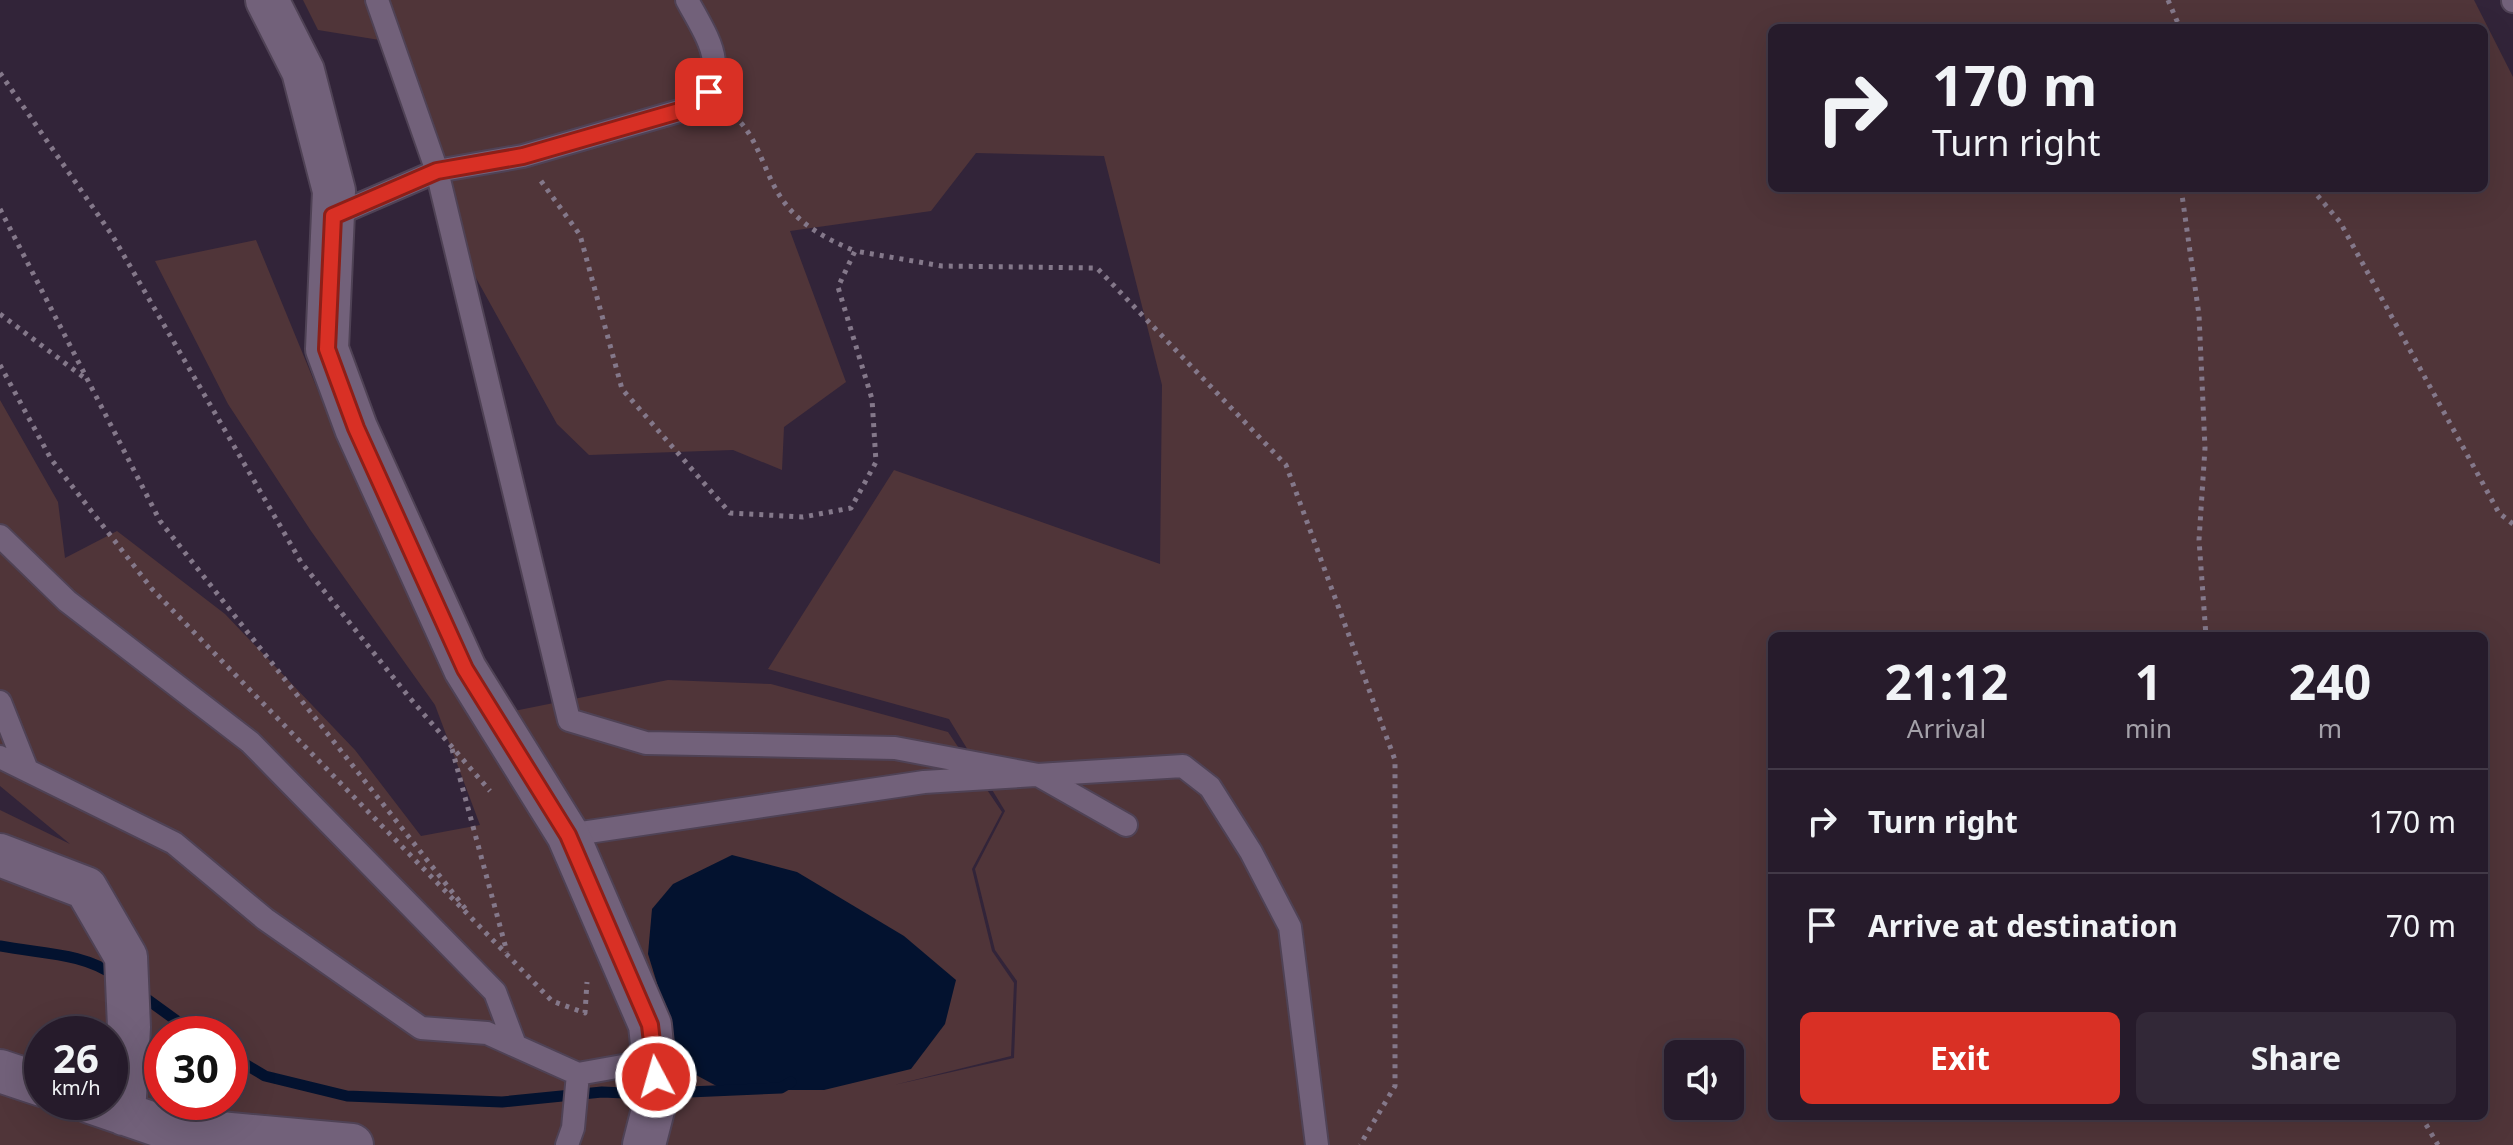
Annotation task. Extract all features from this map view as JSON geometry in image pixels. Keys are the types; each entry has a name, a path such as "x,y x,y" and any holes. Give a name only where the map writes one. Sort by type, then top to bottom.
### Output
{"street":[{"path":"267,0 303,71 334,191 327,349 356,428 465,669 568,835 650,1025 656,1060 657,1094 644,1145"},
{"path":"0,855 86,888 126,957 128,1031"},
{"path":"0,1071 24,1079"},
{"path":"128,1115 166,1128 352,1145"}],"lane":[{"path":"377,0 437,171 569,720 646,743 895,748 1038,775 1126,825"},
{"path":"333,216 437,171 523,156 693,107 709,92 715,76 712,46 687,0"},
{"path":"0,536 67,601 250,742 495,992 515,1045"},
{"path":"0,702 27,770"},
{"path":"0,757 174,843 265,919 421,1028 487,1033 578,1074 656,1060"},
{"path":"568,835 924,782 1183,766 1210,787 1251,852 1290,927 1317,1145"},
{"path":"567,1145 573,1128 578,1074"}],"path":[{"path":"2168,0 2178,24"},
{"path":"0,73 112,235 301,562 500,802"},
{"path":"693,107 719,108 734,115 747,130 779,195 817,235 855,251 942,266 1097,268 1286,465 1395,760 1395,1086 1360,1145"},
{"path":"523,156 580,235 622,389 730,513 803,517 851,508 876,462 872,399 838,287 855,251"},
{"path":"2182,192 2199,315 2205,448 2199,540 2206,632"},
{"path":"2314,192 2340,222 2499,513 2513,524"},
{"path":"0,209 160,521 484,932"},
{"path":"0,314 87,379"},
{"path":"0,365 51,459 152,589 552,1001 585,1013 588,977"},
{"path":"450,745 508,956"},
{"path":"2423,1120 2438,1145"}],"shaded area":[{"path":"303,0 2474,0 2486,24 1768,24 1768,192 2488,192 2488,28 2513,77 2513,1145 0,1145 0,810 70,844 0,786 0,400 58,502 65,558 117,531 225,614 355,750 421,836 480,825 435,705 311,531 228,404 155,261 256,240 342,449 448,625 514,711 668,680 771,684 948,732 1002,812 972,869 992,951 1014,983 1011,1056 894,1085 1014,1058 1017,981 995,950 975,869 1005,811 949,719 768,669 894,470 1160,564 1162,385 1104,156 976,153 931,211 790,231 846,382 784,427 782,470 733,450 589,455 557,424 461,251 398,43 318,30"}],"water":[{"path":"732,855 797,872 904,936 956,980 945,1024 911,1069 824,1090 724,1090 683,1068 648,954 652,909 673,884"}],"waterway":[{"path":"0,946 75,958 117,977"},
{"path":"137,992 170,1016"},
{"path":"248,1066 265,1076 347,1096 502,1102 602,1092 649,1094"},
{"path":"666,1093 781,1088 791,1082"}],"route":[{"path":"656,1077 650,1025 568,835 465,669 356,428 327,349 333,216 437,171 523,156 693,107 709,92"}]}
